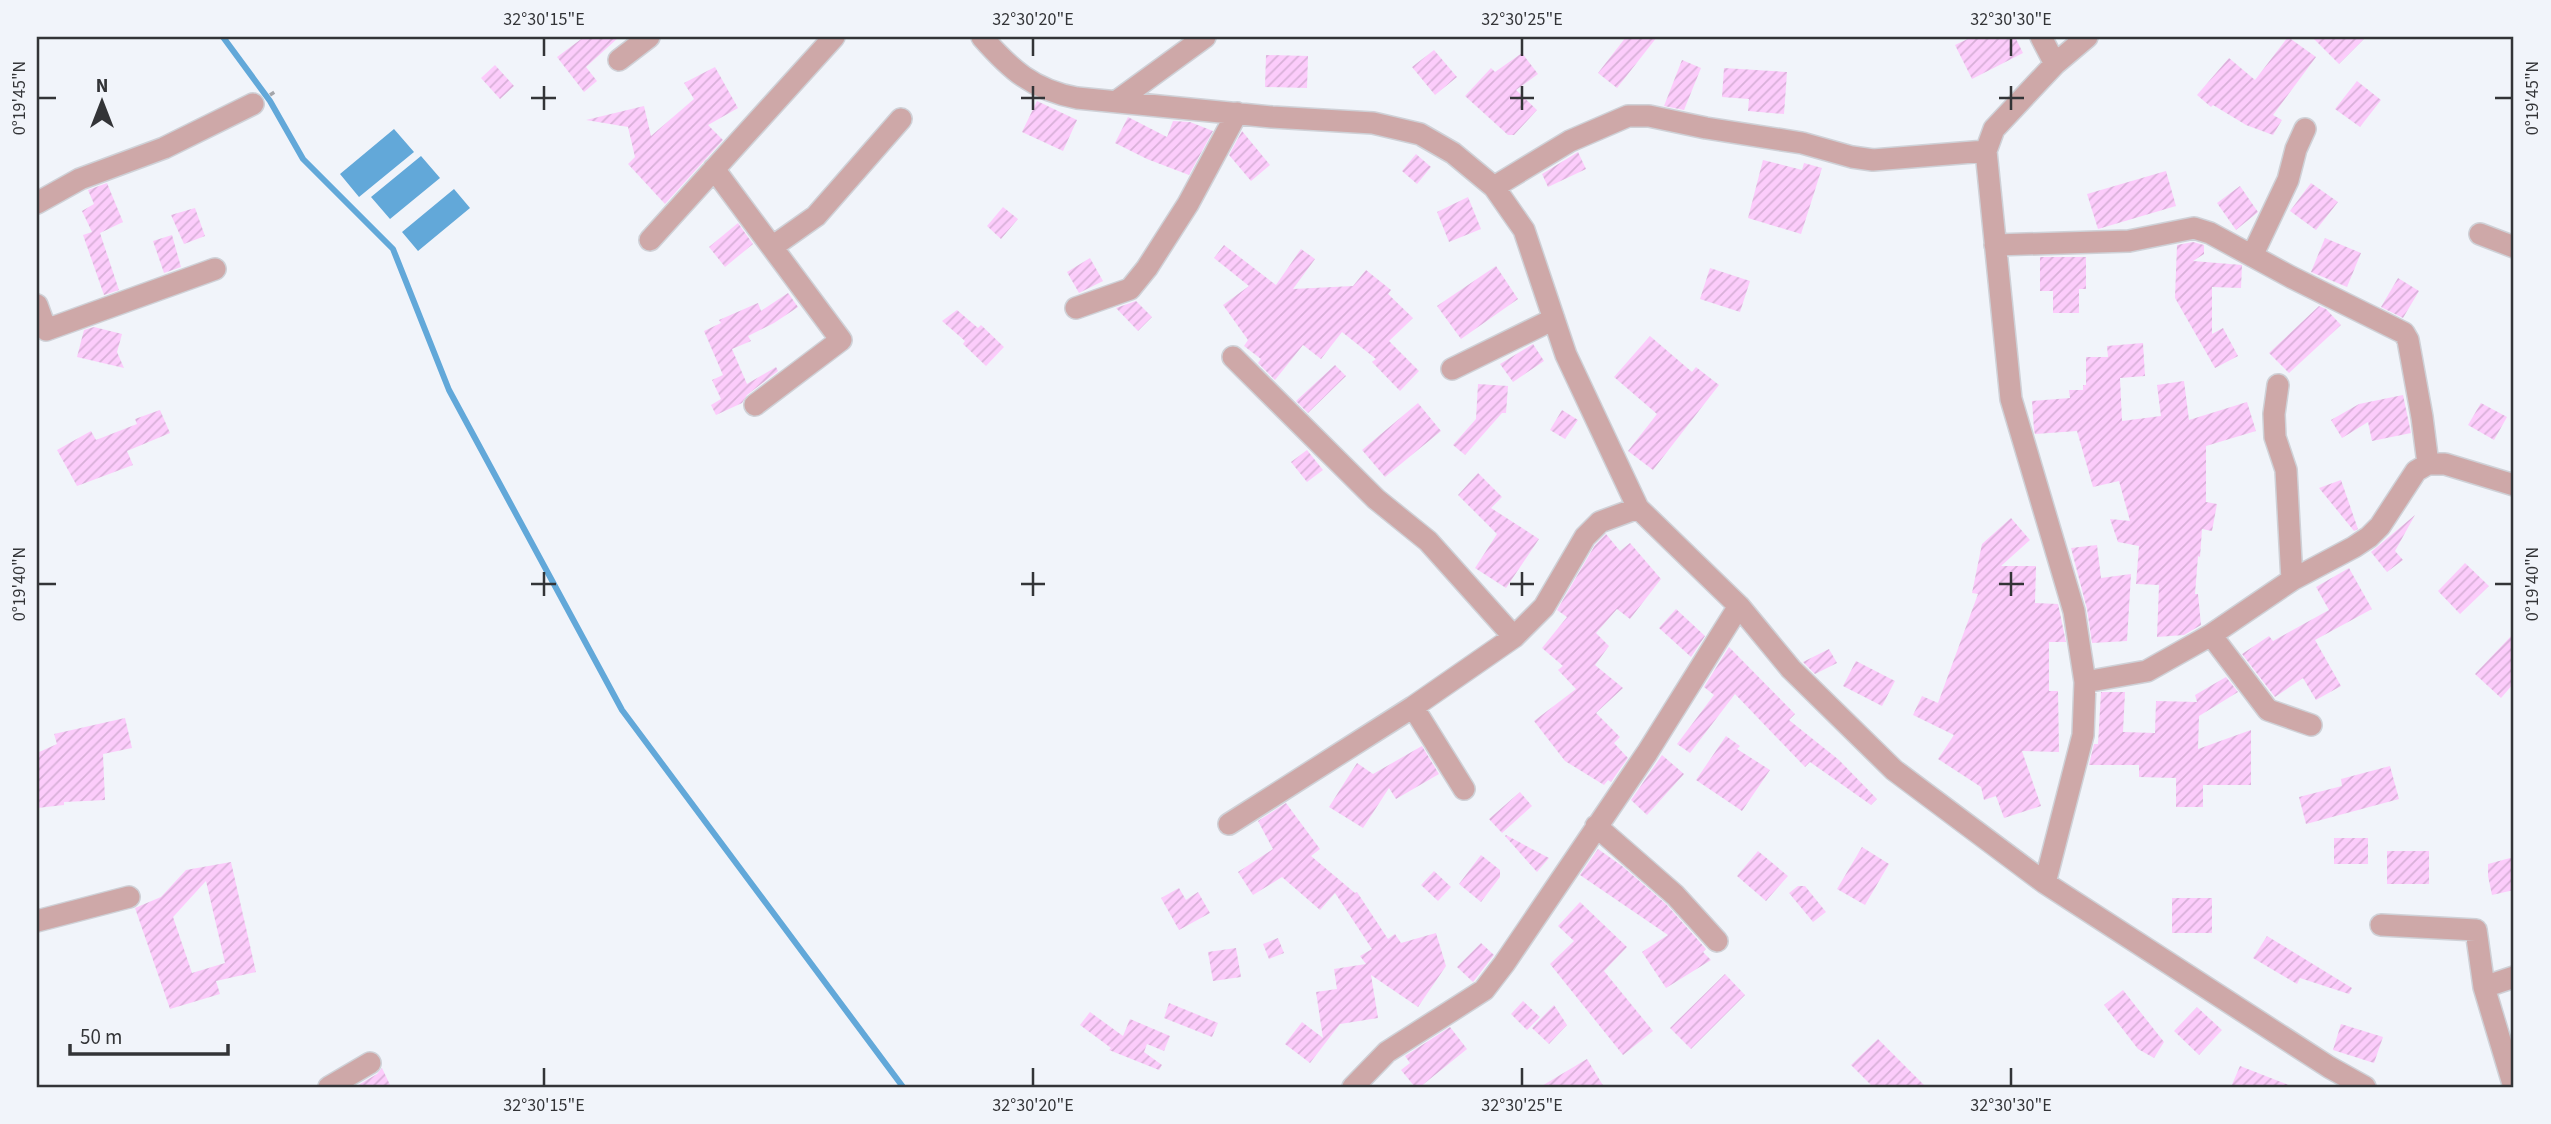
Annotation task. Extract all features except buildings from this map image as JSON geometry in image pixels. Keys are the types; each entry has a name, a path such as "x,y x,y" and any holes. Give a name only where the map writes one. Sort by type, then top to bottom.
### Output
{"street":[{"path":"620,60 649,37"},
{"path":"650,240 834,37"},
{"path":"982,37 1002,59 1032,84 1055,94 1237,113 1373,123 1420,134 1453,153 1494,187 1524,230 1566,355 1637,508 1739,606 1791,669 1894,770 2045,883 2329,1068 2364,1087"},
{"path":"1116,101 1205,37"},
{"path":"2041,37 2055,64"},
{"path":"2045,883 2084,735 2085,682 2074,611 2011,399 1986,151 1994,129 2055,64 2087,37"},
{"path":"37,203 80,179 164,148 261,100"},
{"path":"1076,308 1130,289 1147,268 1188,204 1237,113"},
{"path":"1494,187 1570,141 1628,116 1649,116 1802,143 1873,160 1986,151"},
{"path":"772,247 816,216 901,119"},
{"path":"2252,256 2288,180 2295,149 2305,129"},
{"path":"714,169 841,340 755,405"},
{"path":"1995,245 2129,241 2194,228 2210,233 2404,333 2408,340 2428,464"},
{"path":"2480,234 2514,247"},
{"path":"37,305 46,330 215,269"},
{"path":"1452,369 1554,319"},
{"path":"1233,357 1377,499 1428,541 1514,637"},
{"path":"2278,385 2274,414 2276,437 2286,470 2292,580"},
{"path":"2085,682 2147,671 2211,635 2292,580 2369,537 2380,526 2416,471 2428,464 2445,464 2514,485"},
{"path":"1228,824 1413,707 1514,637 1544,607 1585,537 1600,522 1637,508"},
{"path":"1353,1087 1387,1052 1484,990 1647,752 1739,606"},
{"path":"2211,635 2268,710 2311,725"},
{"path":"1413,707 1464,789"},
{"path":"1596,826 1675,895 1717,941"},
{"path":"37,921 130,897"},
{"path":"2381,925 2476,930 2484,987 2514,1087"},
{"path":"2484,987 2514,977"},
{"path":"329,1087 370,1063"}],"path":[{"path":"261,100 278,90"}],"water":[{"path":"394,129 414,152 359,197 340,174"},
{"path":"421,156 440,178 390,219 371,197"},
{"path":"454,189 470,208 418,251 402,232"}],"waterway":[{"path":"223,37 270,101 303,159 393,249 449,390 622,710 903,1087"}]}
